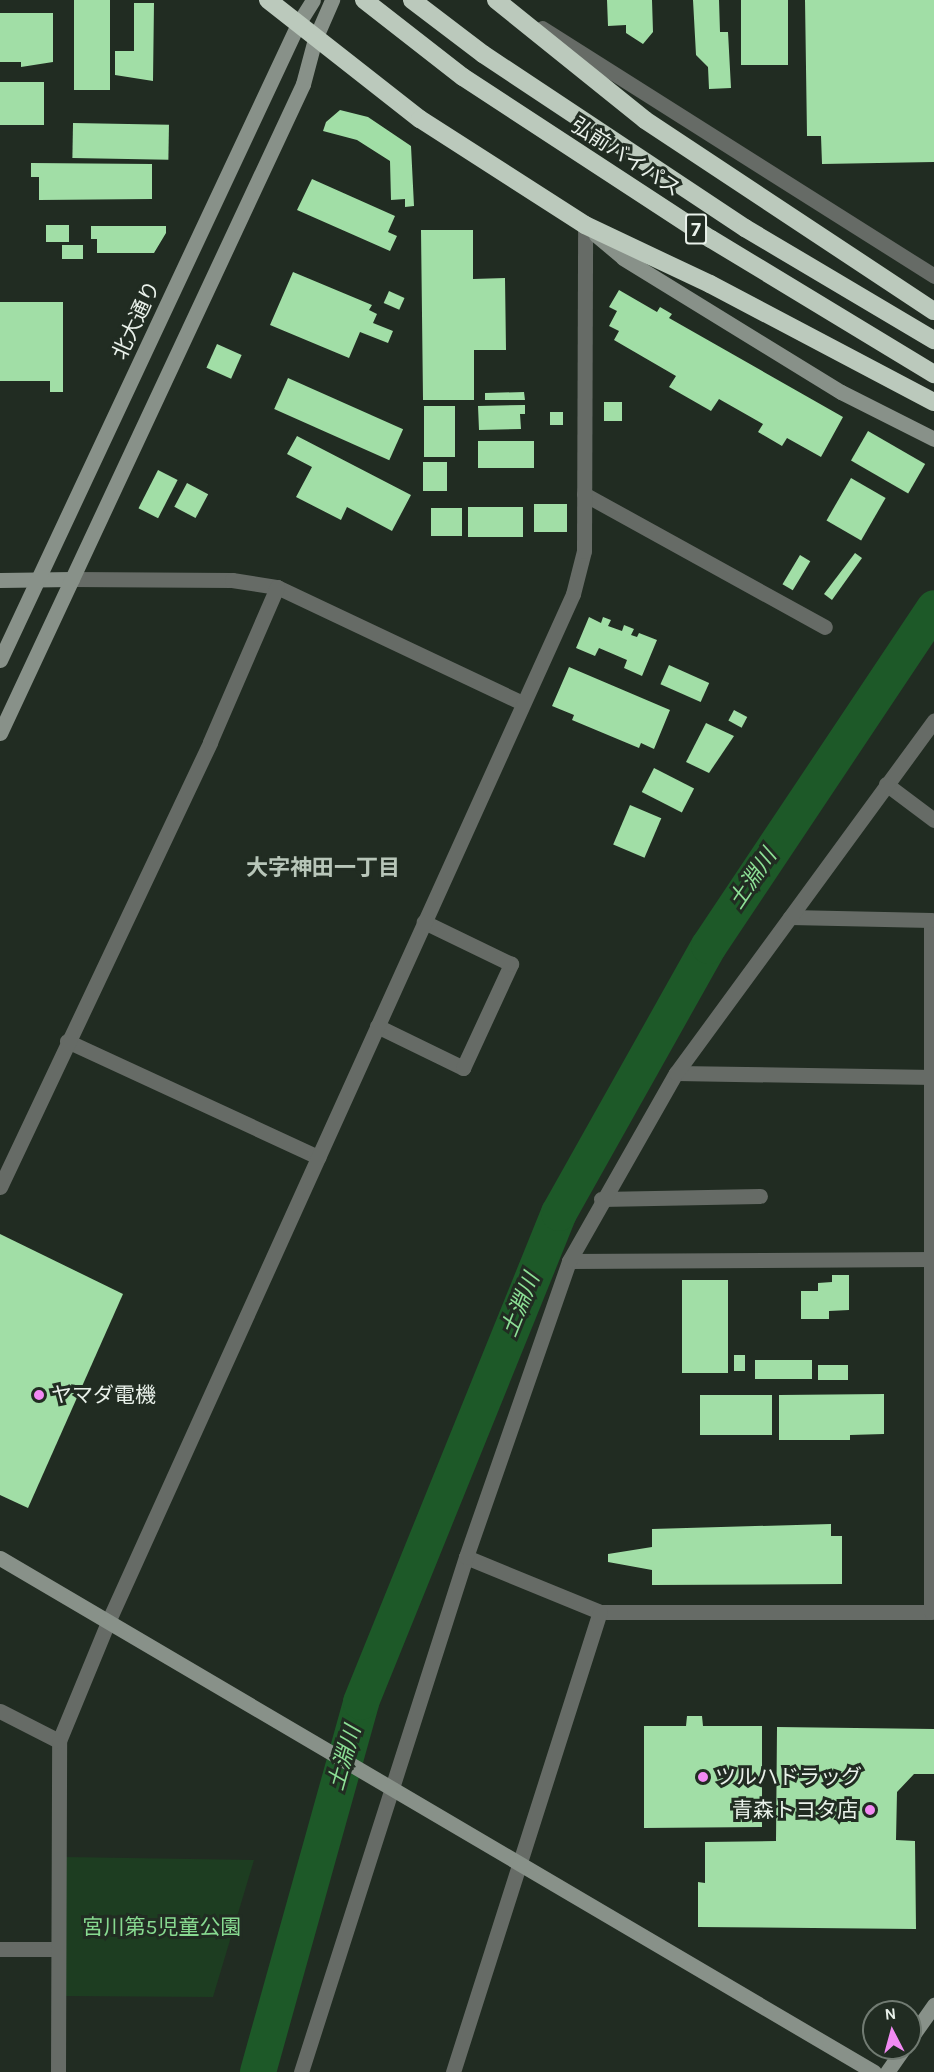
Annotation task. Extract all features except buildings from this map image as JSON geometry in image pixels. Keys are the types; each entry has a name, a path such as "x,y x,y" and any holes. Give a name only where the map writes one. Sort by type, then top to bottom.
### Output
{"highway":[{"path":"268,0 420,119 585,225 710,284 934,402"},
{"name":"弘前バイパス","path":"364,0 463,77 711,239 934,374"},
{"name":"弘前バイパス","path":"412,0 483,54 745,228 934,340"},
{"path":"498,0 645,120 934,311"}],"street":[{"name":"北大通り","path":"0,660 298,24 314,0"},
{"path":"0,733 303,84 315,39 332,0"},
{"path":"498,0 682,120 934,276"},
{"path":"585,225 623,258 841,392 934,439"},
{"path":"58,2072 59,1741 108,1622 573,594 584,551 585,225"},
{"path":"584,494 825,627"},
{"path":"0,580 232,580 277,587 522,703"},
{"path":"0,1187 210,741 277,587"},
{"path":"301,2072 389,1787 569,1261 601,1199 676,1073 934,720"},
{"path":"886,784 934,820"},
{"path":"466,1557 600,1612 931,1612 933,1077 931,920 790,917"},
{"path":"376,1026 463,1068 511,964 424,922"},
{"path":"67,1041 318,1157"},
{"path":"676,1073 933,1077"},
{"path":"601,1199 760,1196"},
{"path":"569,1261 933,1259"},
{"path":"0,1558 874,2072"},
{"path":"453,2072 600,1612"},
{"path":"0,1711 59,1741"},
{"path":"0,1949 58,1949"},
{"path":"922,2022 934,2005"}],"green space":[{"name":"宮川第5児童公園","path":"66,1857 254,1860 213,1997 64,1996"}],"waterway":[{"name":"土淵川","path":"258,2072 361,1702 559,1213 709,946 934,608"}],"place":[{"name":"ヤマダ電機","path":"39,1395"},
{"name":"ツルハドラッグ","path":"703,1777"},
{"name":"青森トヨタ店","path":"870,1810"}],"district":[{"name":"大字神田一丁目","path":"323,869"}]}
